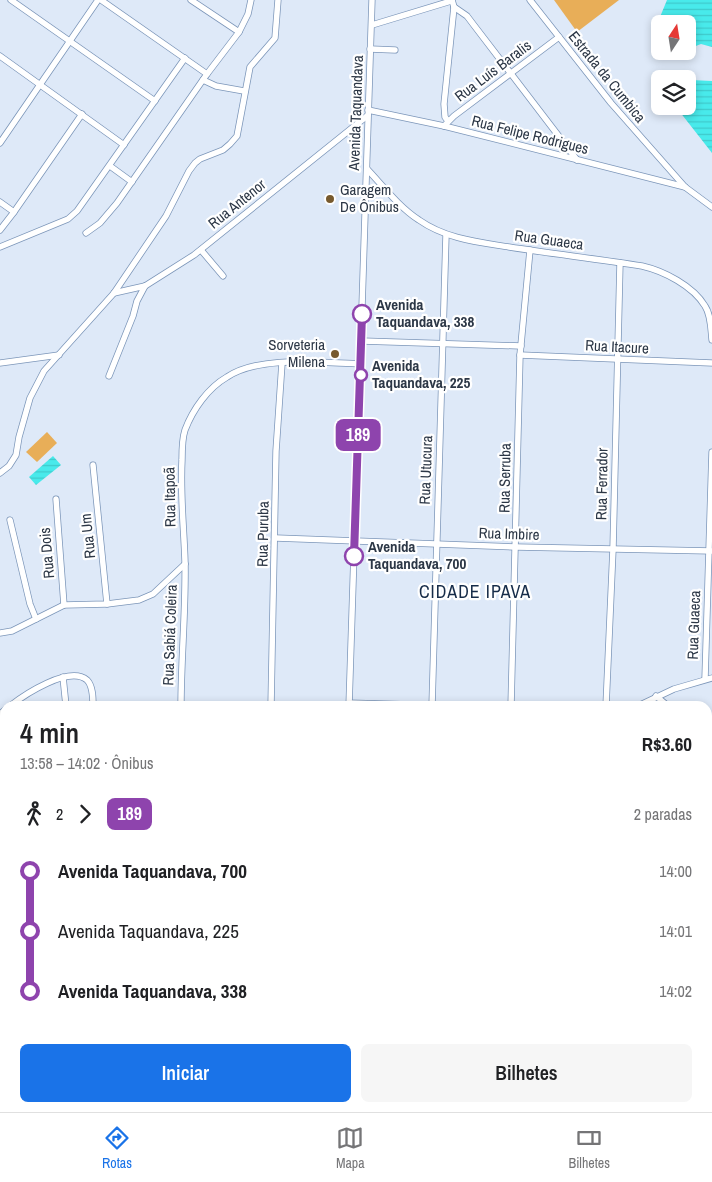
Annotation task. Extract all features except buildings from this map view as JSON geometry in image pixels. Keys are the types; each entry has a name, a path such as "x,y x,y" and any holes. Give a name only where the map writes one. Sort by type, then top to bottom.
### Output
{"street":[{"path":"12,0 155,101"},
{"path":"0,143 100,0 207,74"},
{"path":"191,0 239,32"},
{"path":"86,233 100,223 132,182 207,74 239,32 248,14 251,0"},
{"path":"0,473 9,466 16,455 30,398 44,371 114,293 166,216 195,163 200,159 223,150 237,136 250,67 275,38 278,0"},
{"name":"Avenida Taquandava","path":"349,701 372,0"},
{"name":"Estrada da Cumbica","path":"530,0 611,102 685,187 712,207"},
{"path":"372,25 452,3"},
{"path":"452,3 467,16 510,75 577,160"},
{"path":"446,123 444,104 452,3"},
{"name":"Rua Luís Baralis","path":"446,123 559,37"},
{"path":"370,49 395,50"},
{"path":"0,56 124,145"},
{"path":"0,247 73,216 185,58"},
{"path":"203,80 216,86 244,91"},
{"name":"Rua Felipe Rodrigues","path":"368,113 446,123 577,160 685,187"},
{"name":"Rua Antenor","path":"114,293 145,286 200,250 368,113"},
{"path":"0,230 82,114"},
{"path":"110,166 132,182"},
{"name":"Rua Guaeca","path":"367,169 404,209 419,221 446,235 464,240 620,262 651,268 674,279 692,292 705,306 710,321 712,340"},
{"path":"0,202 14,212"},
{"name":"Rua Utucura","path":"432,701 446,235"},
{"path":"200,250 223,276"},
{"name":"Rua Serruba","path":"511,701 520,355 530,250"},
{"name":"Rua Ferrador","path":"606,701 613,549 620,262"},
{"path":"109,376 134,316 137,301 145,286"},
{"path":"362,341 521,346"},
{"path":"0,363 59,355"},
{"name":"Rua Itacure","path":"520,355 712,363"},
{"name":"Rua Itapoã","path":"185,564 181,482 184,431 205,396 227,376 254,366 282,363 361,364"},
{"name":"Rua Puruba","path":"271,701 276,538 276,451 282,363"},
{"name":"Rua Guaeca","path":"705,679 711,551 712,452"},
{"name":"Rua Um","path":"93,465 107,604"},
{"name":"Rua Dois","path":"56,498 64,605"},
{"path":"10,520 30,604 36,620"},
{"name":"Rua Imbire","path":"276,538 516,547 711,551"},
{"path":"0,633 12,631 64,605 107,604 140,600 153,594 185,564"},
{"name":"Rua Sabiá Coleira","path":"181,701 185,564"},
{"path":"63,677 65,701"},
{"path":"18,701 31,692 63,677 79,677 87,680 91,687 92,701"},
{"path":"647,701 674,688 712,678"},
{"path":"656,696 662,701"}],"shaded area":[{"path":"554,0 619,0 577,32"},
{"path":"47,432 57,443 37,462 26,452"}],"water":[{"path":"667,0 712,0 712,47 701,44 696,46 696,15 661,15"},
{"path":"696,80 712,81 712,153 682,115 696,115"},
{"path":"53,456 61,465 36,485 29,477"}],"bus line":[{"name":"189","path":"354,556 362,314"}],"place":[{"name":"Garagem De Ônibus","path":"330,199"},
{"name":"Avenida Taquandava, 338","path":"362,314"},
{"name":"Sorveteria Milena","path":"335,354"},
{"name":"Avenida Taquandava, 225","path":"361,375"},
{"name":"Avenida Taquandava, 700","path":"354,556"}],"district":[{"name":"CIDADE IPAVA","path":"475,592"}]}
